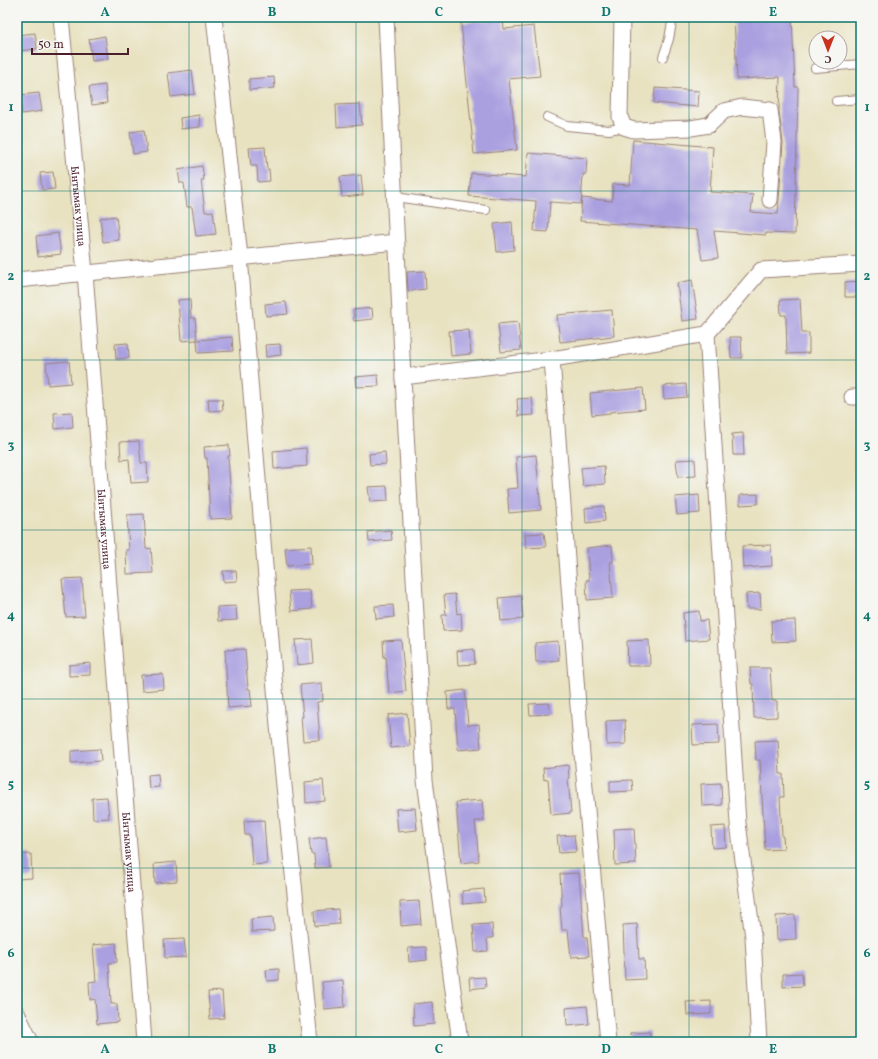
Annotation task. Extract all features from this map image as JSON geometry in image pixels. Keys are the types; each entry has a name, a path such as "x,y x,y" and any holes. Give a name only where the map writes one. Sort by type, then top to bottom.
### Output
{"street":[{"name":"Ынтымак улица","path":"61,17 85,273 144,1042"},
{"path":"214,17 240,257 279,734 310,1042"},
{"path":"386,17 403,377 425,780 460,1042"},
{"path":"622,17 620,117 624,127 634,130 690,128 709,125 724,111 742,107 770,110 774,142 770,200"},
{"path":"17,280 397,242"},
{"path":"403,377 552,359 707,334 761,270 861,264"},
{"path":"707,334 738,823 754,937 759,1042"},
{"path":"552,359 580,732 608,1042"},
{"path":"17,1013 31,1042"}],"lane":[{"path":"663,57 669,39 673,17"},
{"path":"848,65 861,64"},
{"path":"836,101 861,99"},
{"path":"547,117 567,126 609,130 624,127"},
{"path":"394,197 486,210"}],"building":[{"path":"734,17 792,17 795,87 798,87 795,234 766,233 766,235 714,231 718,258 702,260 697,230 580,221 582,198 612,201 613,184 630,185 633,140 713,147 710,192 753,195 751,212 778,214 783,143 779,112 780,77 737,79"},
{"path":"503,19 504,29 534,26 540,76 509,79 517,150 474,154 461,23"},
{"path":"35,33 37,49 18,51 17,35"},
{"path":"105,36 108,59 92,61 89,39"},
{"path":"192,70 195,94 171,97 168,73"},
{"path":"274,77 275,88 249,90 249,79"},
{"path":"105,85 107,103 92,105 89,87"},
{"path":"655,88 699,91 698,107 654,103"},
{"path":"39,93 42,111 22,114 20,95"},
{"path":"360,104 362,125 337,127 336,105"},
{"path":"199,115 200,127 181,129 180,118"},
{"path":"144,130 147,152 133,154 130,132"},
{"path":"265,147 267,169 269,169 270,181 258,182 257,166 251,166 249,148"},
{"path":"528,153 587,158 586,174 583,174 581,204 550,202 548,232 534,231 536,201 469,196 471,173 526,177"},
{"path":"202,166 204,180 201,180 205,212 213,211 216,234 196,236 192,207 187,207 184,183 180,183 178,170"},
{"path":"53,172 55,189 42,190 40,173"},
{"path":"361,175 363,195 342,197 340,177"},
{"path":"116,216 119,240 103,242 100,218"},
{"path":"512,222 514,250 497,252 494,224"},
{"path":"58,233 61,254 38,257 36,236"},
{"path":"425,271 426,289 408,291 407,272"},
{"path":"692,280 698,319 682,321 677,283"},
{"path":"861,281 861,297 845,297 845,282"},
{"path":"190,299 191,318 195,318 197,340 181,341 178,300"},
{"path":"800,299 802,333 809,333 809,353 787,354 786,315 781,315 780,300"},
{"path":"286,302 288,314 266,316 265,304"},
{"path":"372,308 373,319 354,321 353,310"},
{"path":"612,310 614,336 560,342 557,315"},
{"path":"518,322 521,350 501,352 498,324"},
{"path":"469,330 471,354 451,356 449,331"},
{"path":"232,337 233,351 198,353 197,340"},
{"path":"730,337 741,337 742,358 731,358"},
{"path":"128,343 129,358 116,359 115,344"},
{"path":"280,344 281,355 266,357 265,345"},
{"path":"69,361 71,383 48,385 46,363"},
{"path":"378,375 379,386 356,387 355,377"},
{"path":"686,384 687,397 664,399 663,386"},
{"path":"643,388 645,409 592,415 590,393"},
{"path":"532,398 534,415 518,416 517,399"},
{"path":"208,399 222,399 223,410 209,411"},
{"path":"72,412 73,427 55,429 54,413"},
{"path":"743,433 744,455 733,455 732,434"},
{"path":"139,441 141,463 147,463 148,482 131,483 129,459 121,460 120,442"},
{"path":"229,445 230,456 228,456 232,518 210,519 207,458 205,458 204,447"},
{"path":"306,448 307,466 274,469 273,451"},
{"path":"385,452 386,464 370,465 369,454"},
{"path":"536,455 541,510 509,513 507,489 518,488 516,457"},
{"path":"695,459 696,476 678,477 676,460"},
{"path":"604,466 605,484 583,486 581,468"},
{"path":"387,486 388,501 370,502 368,487"},
{"path":"758,494 758,504 740,505 740,495"},
{"path":"699,495 700,513 677,515 675,497"},
{"path":"604,506 605,521 586,523 585,508"},
{"path":"144,514 146,549 151,548 153,573 127,574 126,550 129,550 127,515"},
{"path":"391,530 392,540 369,542 368,532"},
{"path":"544,533 546,547 526,548 525,534"},
{"path":"612,545 613,562 610,562 613,598 587,600 586,580 589,580 587,548"},
{"path":"771,545 772,566 743,568 742,546"},
{"path":"311,546 312,564 287,566 285,548"},
{"path":"223,571 236,571 237,581 224,582"},
{"path":"82,578 85,616 66,617 62,579"},
{"path":"310,590 312,609 291,611 289,591"},
{"path":"760,593 761,609 747,609 746,594"},
{"path":"455,594 457,614 461,613 462,630 443,631 442,615 446,615 444,595"},
{"path":"521,596 523,619 501,621 499,598"},
{"path":"393,605 394,617 376,619 375,606"},
{"path":"236,606 237,620 218,621 217,607"},
{"path":"699,611 700,621 707,620 709,639 685,641 683,613"},
{"path":"795,620 796,641 772,642 771,621"},
{"path":"312,639 314,663 297,665 295,640"},
{"path":"401,640 406,691 389,693 383,641"},
{"path":"649,640 650,666 628,666 627,641"},
{"path":"558,641 559,660 536,662 535,643"},
{"path":"245,649 248,689 250,689 252,706 228,708 225,650"},
{"path":"474,649 475,664 458,665 457,651"},
{"path":"90,663 90,675 69,676 69,665"},
{"path":"750,668 770,668 772,701 777,701 777,717 754,718 753,684 751,684"},
{"path":"163,674 164,689 142,691 141,675"},
{"path":"322,683 323,701 317,702 320,740 303,741 301,717 303,717 300,685"},
{"path":"465,690 468,725 479,724 481,748 458,750 455,709 448,709 447,692"},
{"path":"549,703 550,714 530,715 529,704"},
{"path":"407,713 410,746 391,748 388,715"},
{"path":"625,720 626,744 607,745 606,721"},
{"path":"718,724 719,744 693,745 692,725"},
{"path":"778,740 780,774 783,774 784,797 780,797 784,849 765,850 760,760 756,760 755,741"},
{"path":"100,749 101,761 71,763 71,751"},
{"path":"568,765 571,813 551,815 548,779 544,780 543,768"},
{"path":"158,774 159,787 149,788 148,775"},
{"path":"323,780 325,801 306,803 305,782"},
{"path":"632,780 633,791 610,792 610,781"},
{"path":"721,783 722,805 702,806 701,784"},
{"path":"107,797 109,818 93,819 92,798"},
{"path":"482,800 484,821 475,821 479,861 461,863 456,802"},
{"path":"415,808 417,830 398,832 396,809"},
{"path":"264,820 267,864 252,865 250,835 245,835 244,821"},
{"path":"725,826 726,847 712,848 711,827"},
{"path":"634,828 636,864 615,865 614,829"},
{"path":"574,835 576,852 559,853 557,836"},
{"path":"326,837 329,867 315,868 314,854 311,854 309,839"},
{"path":"31,854 32,878 17,879 17,855"},
{"path":"176,862 177,881 155,883 154,864"},
{"path":"579,873 584,937 587,937 589,956 571,957 568,930 562,930 560,874"},
{"path":"484,889 485,902 463,904 462,891"},
{"path":"419,901 421,924 401,926 400,902"},
{"path":"338,909 339,924 315,926 314,911"},
{"path":"795,915 796,939 777,940 776,916"},
{"path":"273,917 274,931 252,932 251,919"},
{"path":"492,924 493,938 487,938 488,951 475,952 473,925"},
{"path":"637,924 639,959 644,959 645,979 625,980 623,925"},
{"path":"184,939 186,957 165,958 164,940"},
{"path":"116,943 117,962 109,963 111,1004 117,1004 118,1022 97,1024 95,999 90,1000 89,982 96,981 93,945"},
{"path":"426,947 427,960 409,962 408,948"},
{"path":"279,969 279,980 267,981 266,970"},
{"path":"802,973 803,986 783,987 783,974"},
{"path":"485,977 486,987 470,989 469,978"},
{"path":"343,980 345,1007 324,1009 322,982"},
{"path":"222,991 224,1018 210,1019 208,992"},
{"path":"711,1001 711,1014 687,1015 686,1002"},
{"path":"432,1002 434,1024 414,1026 413,1004"},
{"path":"587,1006 589,1024 567,1026 566,1008"},
{"path":"650,1032 650,1042 631,1042 630,1033"}]}
